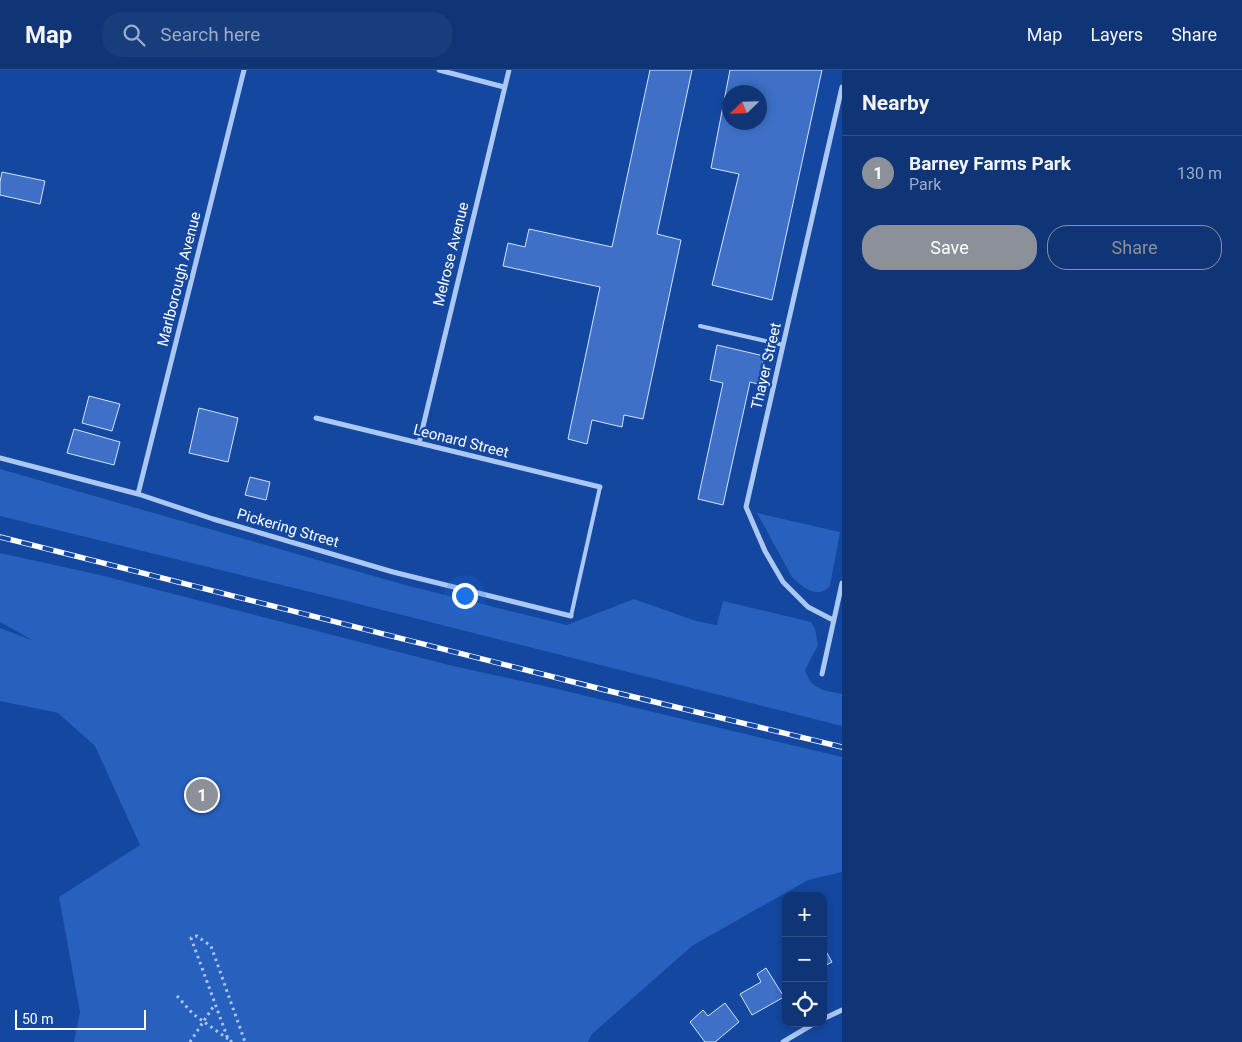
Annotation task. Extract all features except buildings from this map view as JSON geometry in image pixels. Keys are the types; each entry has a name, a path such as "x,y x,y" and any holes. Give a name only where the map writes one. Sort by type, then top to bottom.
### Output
{"street":[{"name":"Marlborough Avenue","path":"138,494 244,70"},
{"path":"439,70 504,87"},
{"name":"Melrose Avenue","path":"419,443 508,70"},
{"name":"Thayer Street","path":"833,620 808,607 783,582 765,551 746,507 842,87"},
{"name":"Leonard Street","path":"316,418 600,487"},
{"name":"Pickering Street","path":"0,458 138,494 213,519 393,572 571,616"},
{"path":"822,674 842,583"},
{"path":"827,1017 842,1010"},
{"path":"783,1042 808,1027"}],"lane":[{"path":"700,326 784,345"},
{"path":"571,616 600,487"}],"path":[{"path":"228,1039 191,938 197,936 211,946 245,1042"},
{"path":"177,996 193,1014 204,1020 232,1042"},
{"path":"190,1042 215,1003"}],"shaded area":[{"path":"0,469 405,585 567,625 634,599 696,621 717,625 723,601 811,622 815,629 818,645 805,670 811,682 819,688 842,694 842,726 343,600 0,516"},
{"path":"757,513 840,532 830,586 820,592 815,592 800,585 792,577"},
{"path":"0,553 100,575 453,666 842,757 842,872 808,880 787,892 782,892 782,895 692,946 592,1034 588,1042 74,1042 80,1012 59,897 140,845 95,746 58,713 0,701 0,628 34,641 0,622"}],"railway":[{"path":"0,537 605,690 842,747"}],"place":[{"name":"Barney Farms Park","path":"202,795"}]}
